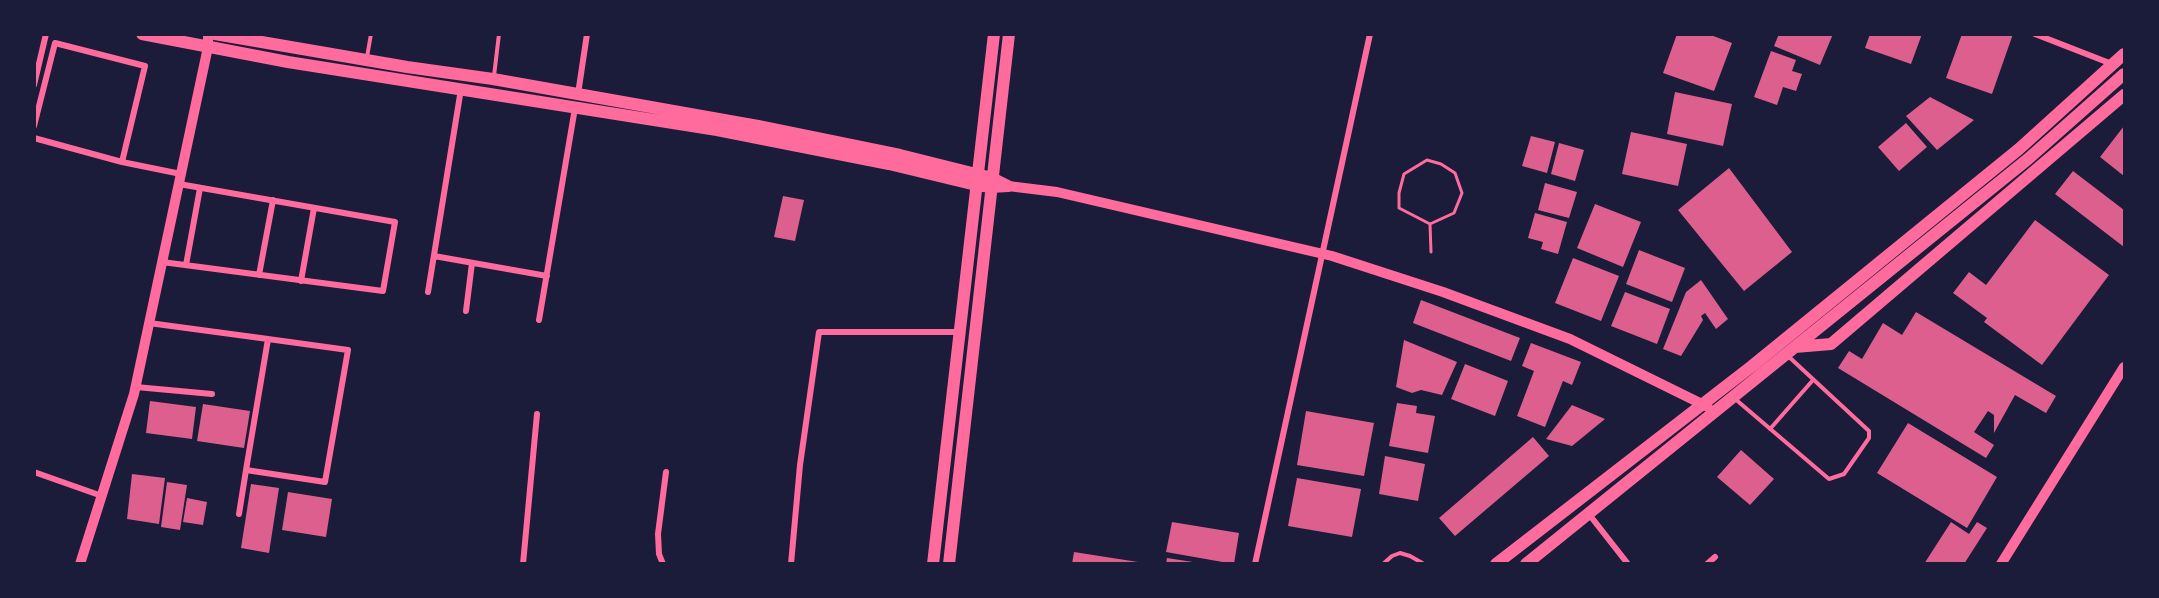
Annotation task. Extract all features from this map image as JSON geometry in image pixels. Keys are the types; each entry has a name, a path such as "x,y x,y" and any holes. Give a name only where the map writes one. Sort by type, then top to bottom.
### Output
{"main road":[{"path":"142,34 208,41 461,89 717,130 1008,186"},
{"path":"215,34 493,79 758,126 900,155 977,180"},
{"path":"933,564 994,34"},
{"path":"949,564 1009,34"},
{"path":"1526,564 2028,159 2120,69 2124,54"},
{"path":"1496,564 1752,366 2120,69"},
{"path":"1791,351 1832,344 2124,95"}],"street":[{"path":"34,85 46,34"},
{"path":"578,94 587,34"},
{"path":"1255,564 1370,34"},
{"path":"2035,34 2120,69"},
{"path":"80,564 136,387 208,41"},
{"path":"34,126 55,43 145,66 122,162"},
{"path":"428,292 461,89"},
{"path":"539,320 575,108"},
{"path":"34,138 180,179 200,188 395,222 383,291 162,262"},
{"path":"1008,186 1057,192 1323,254 1443,292 1570,339 1716,411"},
{"path":"186,265 200,188"},
{"path":"260,275 273,200"},
{"path":"302,281 314,208"},
{"path":"434,256 547,276"},
{"path":"466,311 472,263"},
{"path":"149,324 348,350 325,482 246,470"},
{"path":"791,564 800,465 819,332 960,332"},
{"path":"239,514 268,339"},
{"path":"2001,564 2124,367"},
{"path":"136,387 212,394"},
{"path":"523,564 537,414"},
{"path":"34,472 102,496"},
{"path":"663,564 659,554 658,534 666,472"},
{"path":"1588,513 1628,564"},
{"path":"1707,564 1715,557"}],"lane":[{"path":"366,60 371,34"},
{"path":"493,79 499,34"},
{"path":"1734,397 1829,479 1844,474 1869,438 1869,431 1813,380 1791,351"},
{"path":"1770,429 1813,380"},
{"path":"1383,564 1392,556 1400,553 1424,564"}],"path":[{"path":"1427,160 1441,164 1455,173 1461,193 1454,213 1430,224 1400,208 1399,193 1404,174 1427,160"},
{"path":"1430,224 1431,252"}],"building":[{"path":"1677,34 1708,34 1732,43 1714,91 1663,73"},
{"path":"1779,34 1833,34 1820,65 1774,46"},
{"path":"1870,34 1922,34 1911,64 1865,48"},
{"path":"1962,34 2013,34 1992,94 1946,78"},
{"path":"1771,51 1796,60 1792,71 1802,74 1796,91 1783,87 1777,105 1754,97"},
{"path":"1675,92 1732,104 1723,146 1667,134"},
{"path":"1930,97 1974,120 1937,150 1906,116"},
{"path":"1906,123 1927,147 1899,171 1878,147"},
{"path":"2124,126 2124,176 2100,157"},
{"path":"1631,132 1687,144 1678,186 1622,174"},
{"path":"1531,136 1555,142 1547,173 1522,166"},
{"path":"1559,143 1584,150 1575,181 1551,174"},
{"path":"1729,168 1792,252 1744,291 1678,210"},
{"path":"2073,171 2124,210 2124,247 2055,194"},
{"path":"1545,183 1577,192 1569,218 1538,210"},
{"path":"783,196 804,200 795,241 774,237"},
{"path":"1595,204 1641,222 1623,267 1577,248"},
{"path":"1535,213 1567,222 1558,254 1541,249 1543,242 1528,238"},
{"path":"2035,220 2109,275 2042,365 1984,322 1987,318 1953,293 1969,272 1986,285"},
{"path":"1639,250 1685,268 1672,302 1626,284"},
{"path":"1573,258 1619,276 1601,321 1555,303"},
{"path":"1701,280 1728,319 1716,329 1705,313 1701,316 1703,320 1681,356 1663,349 1686,292"},
{"path":"1625,292 1670,309 1657,344 1611,326"},
{"path":"1421,300 1520,338 1511,361 1413,323"},
{"path":"1916,312 2056,396 2046,413 2015,395 1994,433 1994,415 1988,411 1974,432 1994,445 1986,458 1838,368 1849,351 1862,359 1883,323 1902,335"},
{"path":"1404,340 1457,362 1442,395 1421,390 1412,393 1396,387"},
{"path":"1531,343 1581,362 1572,385 1563,381 1545,427 1517,416 1534,371 1522,366"},
{"path":"1465,364 1508,381 1495,416 1451,399"},
{"path":"150,401 196,407 192,439 146,433"},
{"path":"1397,403 1417,406 1416,413 1435,416 1428,453 1389,446"},
{"path":"203,404 250,411 244,448 197,441"},
{"path":"1572,405 1605,419 1572,446 1546,439"},
{"path":"1306,411 1374,423 1364,476 1297,465"},
{"path":"1908,423 1997,477 1967,528 1877,473"},
{"path":"1533,437 1549,456 1455,536 1439,518"},
{"path":"1741,450 1774,479 1750,505 1717,477"},
{"path":"1385,456 1425,464 1418,501 1379,494"},
{"path":"132,474 165,478 159,524 127,519"},
{"path":"1297,478 1361,489 1352,537 1288,526"},
{"path":"167,482 187,485 180,530 161,527"},
{"path":"251,484 279,488 269,553 241,548"},
{"path":"288,492 332,499 326,537 282,530"},
{"path":"187,498 207,502 203,525 183,522"},
{"path":"1172,522 1239,533 1234,564 1166,552"},
{"path":"1951,522 1969,534 1977,522 1987,528 1964,564 1924,564"},
{"path":"1074,552 1138,562 1138,564 1072,564"},
{"path":"1167,558 1193,562 1193,564 1166,564"}]}
